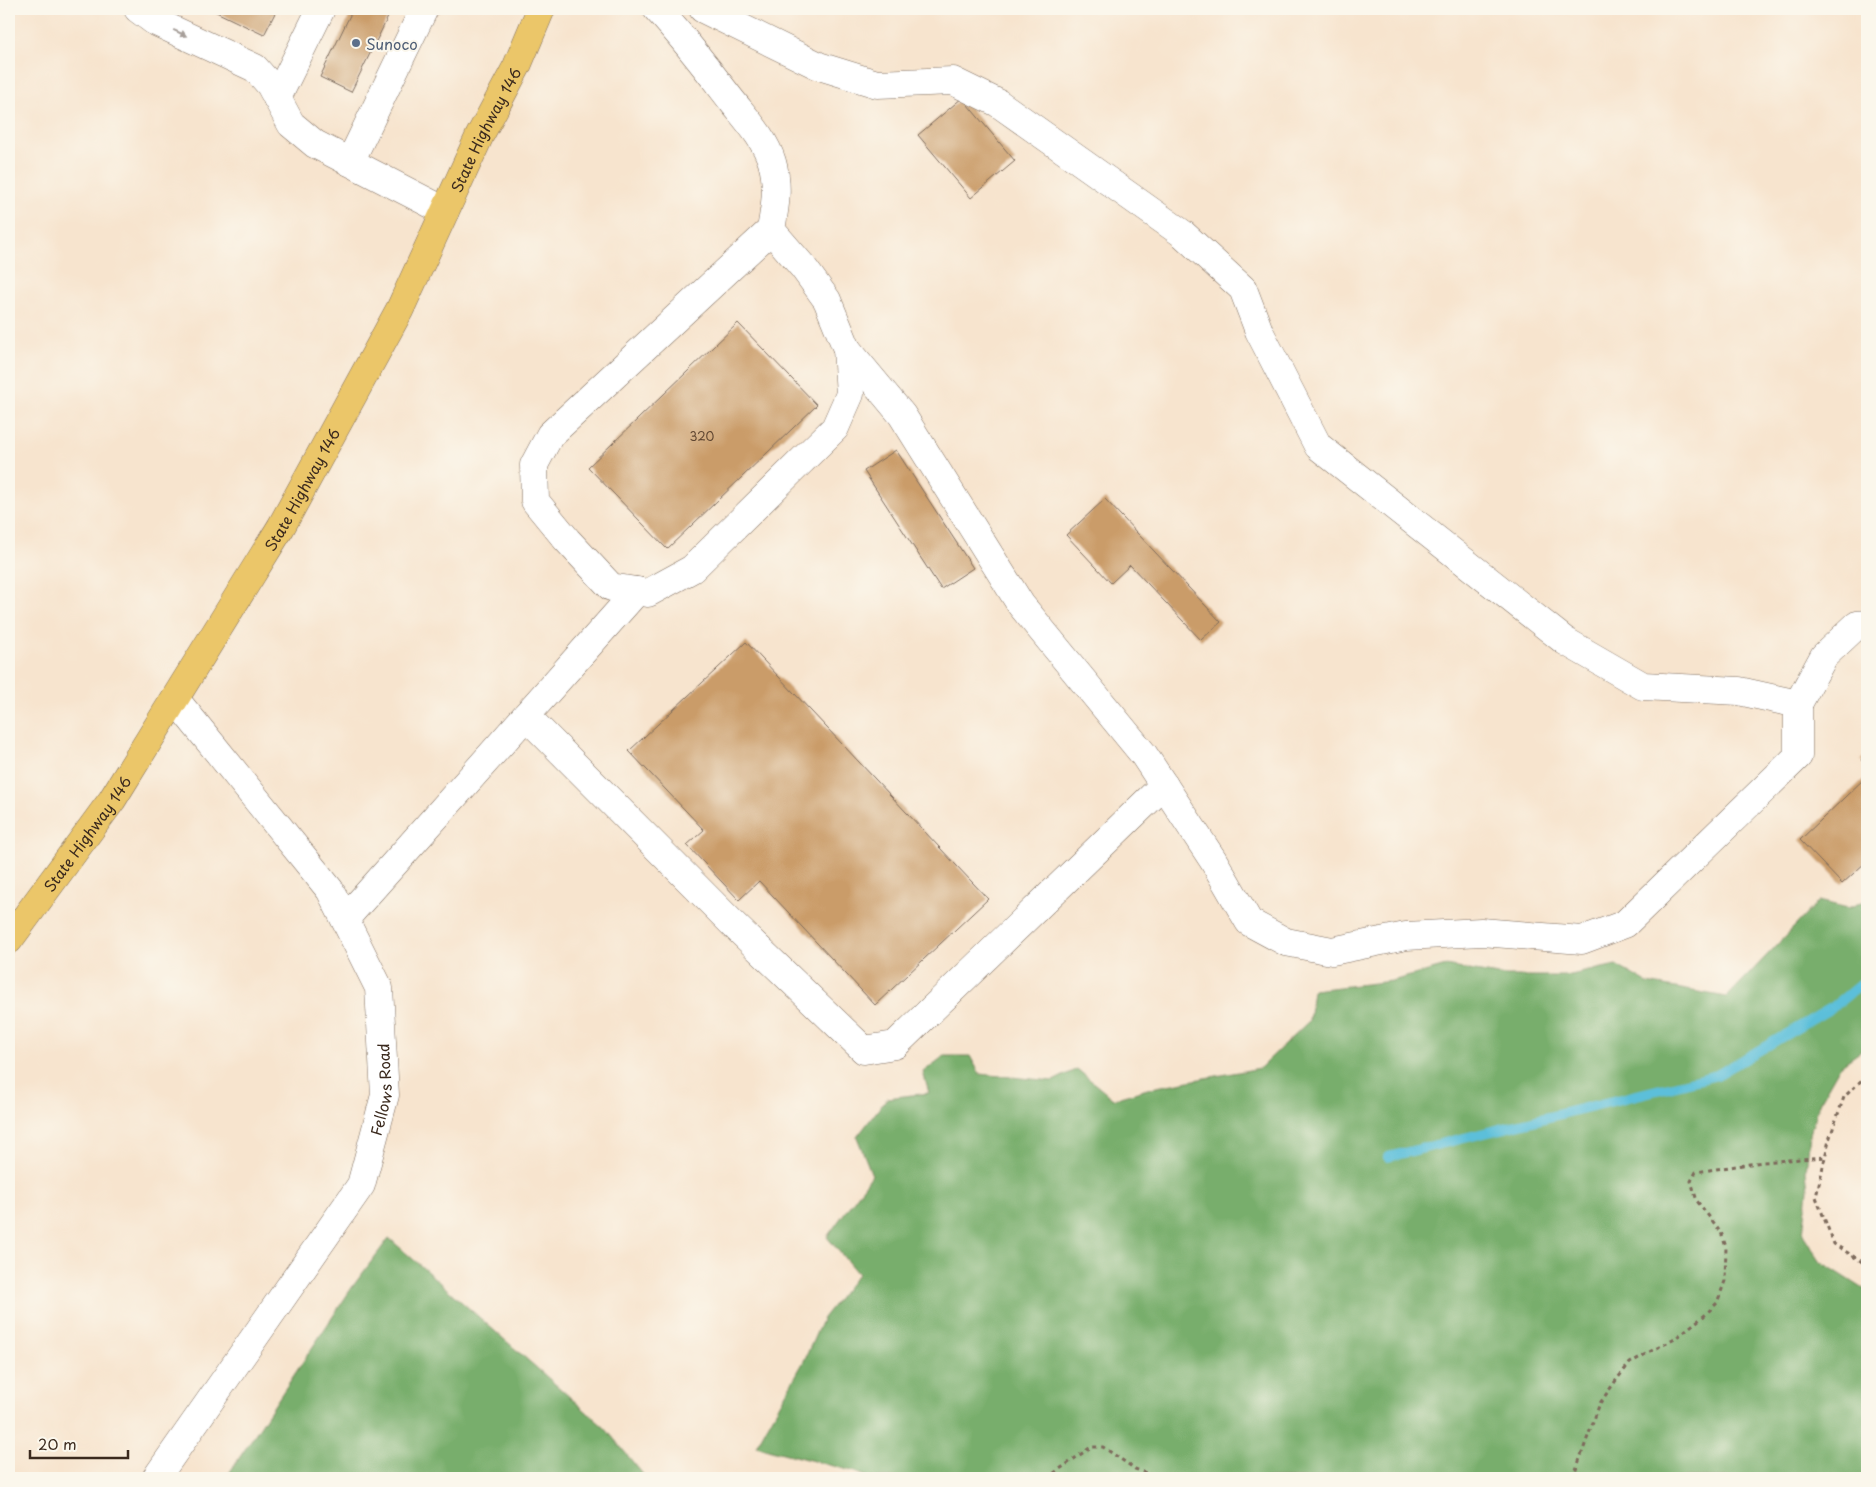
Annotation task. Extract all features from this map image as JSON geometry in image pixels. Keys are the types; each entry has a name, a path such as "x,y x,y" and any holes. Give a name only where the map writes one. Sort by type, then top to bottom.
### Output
{"main road":[{"name":"State Highway 146","path":"9,940 112,800 281,527 400,309 480,135 517,66 541,9"}],"street":[{"path":"138,9 154,21 255,68 270,86 291,124 315,144 445,211"},
{"path":"277,98 322,9"},
{"path":"350,162 424,9"},
{"path":"657,9 683,38 761,138 771,160 775,177 777,198 771,230 550,435 534,465 535,501 612,587 648,593 692,569 835,428 850,394 848,349"},
{"path":"703,9 819,66 877,84 953,81 998,103 1183,234 1243,289 1259,331 1318,446 1565,641 1643,686 1739,691 1798,704"},
{"path":"771,230 803,267 827,300 848,349 902,415 1021,605 1144,755 1213,860 1249,922 1286,942 1332,951 1406,936 1480,932 1582,940 1625,924 1798,756 1798,704 1824,656 1857,625 1867,624"},
{"path":"345,919 637,591"},
{"name":"Fellows Road","path":"156,1478 362,1185 385,1095 379,988 330,890 175,699"},
{"path":"526,716 727,918 864,1050 895,1045 1164,785"}],"path":[{"path":"1867,1075 1844,1097 1828,1140 1816,1197 1834,1244 1867,1265"},
{"path":"1572,1478 1600,1402 1630,1363 1651,1350 1673,1340 1704,1316 1717,1303 1725,1281 1726,1247 1722,1232 1697,1201 1691,1181 1696,1172 1763,1162 1824,1157"},
{"path":"1047,1478 1091,1447 1103,1446 1135,1469 1146,1473 1187,1478"}],"green space":[{"path":"1867,900 1867,1047 1840,1066 1820,1101 1810,1134 1806,1171 1808,1190 1803,1234 1820,1261 1867,1291 1867,1478 871,1478 852,1471 756,1446 804,1361 823,1318 858,1274 827,1237 872,1175 857,1137 887,1098 929,1093 923,1072 944,1056 970,1056 980,1074 1053,1081 1077,1069 1113,1099 1151,1088 1260,1068 1309,1021 1313,990 1392,981 1446,966 1504,976 1566,976 1616,965 1647,983 1727,997 1819,901 1848,908"},
{"path":"389,1238 605,1428 646,1478 226,1478 353,1286"}],"building":[{"path":"210,9 277,9 264,35"},
{"name":"Sunoco","path":"353,9 392,9 351,92 320,77"},
{"path":"962,98 1015,161 971,198 918,135"},
{"path":"738,323 817,405 667,549 588,467"},
{"path":"896,450 973,568 941,589 864,471"},
{"path":"1105,499 1221,622 1201,640 1130,565 1111,583 1066,535"},
{"path":"746,642 988,899 875,1005 759,881 739,900 687,845 704,830 629,751"},
{"path":"1867,754 1867,766 1861,760"},
{"path":"1867,776 1867,861 1842,884 1800,840"}],"waterway":[{"path":"1388,1157 1717,1075 1833,1007 1867,979"}],"place":[{"name":"Sunoco","path":"356,43"}]}
